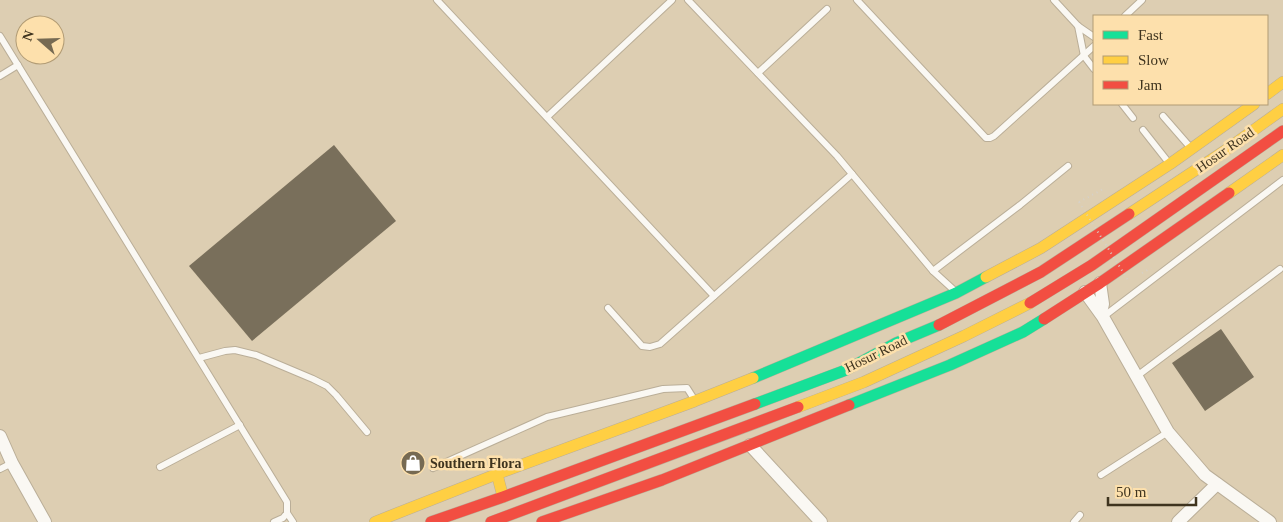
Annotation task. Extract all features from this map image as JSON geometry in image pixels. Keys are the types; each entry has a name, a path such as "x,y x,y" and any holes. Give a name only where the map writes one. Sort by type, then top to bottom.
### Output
{"main road":[{"path":"1268,93 1283,82"},
{"path":"375,522 777,368 956,293 1041,248 1170,164 1253,105"},
{"name":"Hosur Road","path":"430,522 503,497 846,370 896,344 950,320 1041,272 1226,150 1283,108"},
{"name":"Hosur Road","path":"491,522 518,517 647,464 855,385 964,336 1029,303 1092,265 1283,131"},
{"path":"542,522 662,480 854,402 950,366 1023,332 1100,282 1283,155"},
{"path":"497,474 503,497"}],"street":[{"path":"1100,282 1103,304 1102,315"},
{"path":"1085,292 1102,315 1168,432 1205,475 1270,522"},
{"path":"0,436 45,522"},
{"path":"750,445 820,522"},
{"path":"1178,522 1217,484"}],"lane":[{"path":"437,0 714,296"},
{"path":"547,118 672,0"},
{"path":"688,0 837,156 933,271 956,293"},
{"path":"857,0 986,138 994,136 1093,47"},
{"path":"1054,0 1078,26 1093,36"},
{"path":"1126,15 1142,0"},
{"path":"758,73 827,9"},
{"path":"1078,26 1084,56 1093,68"},
{"path":"0,36 15,60"},
{"path":"0,76 18,65 287,502 287,513 293,522"},
{"path":"1123,105 1133,118"},
{"path":"1163,116 1191,149"},
{"path":"1143,130 1170,164"},
{"path":"933,271 1068,166"},
{"path":"608,308 642,346 650,347 660,344 852,174"},
{"path":"1102,315 1283,180"},
{"path":"1137,376 1280,269"},
{"path":"199,358 236,350 256,355 313,379 327,386 367,432"},
{"path":"433,468 547,417 604,402 663,389 679,388 687,388 695,400"},
{"path":"160,467 240,425"},
{"path":"1101,475 1168,432"},
{"path":"0,469 12,462"},
{"path":"274,522 283,518 287,513"},
{"path":"1074,522 1080,515"}],"path":[{"path":"1105,188 1079,202 1128,280"}],"building":[{"path":"334,145 396,221 252,341 189,266"},
{"path":"1221,329 1254,377 1205,411 1172,363"}],"traffic: fast":[{"path":"753,378 956,293 986,277"},
{"path":"849,405 950,365 1023,332 1044,319"},
{"path":"755,404 846,370 896,343 939,325"}],"traffic: slow":[{"path":"1268,93 1283,82"},
{"path":"986,277 1041,248 1170,164 1253,105"},
{"path":"1129,214 1226,150 1283,109"},
{"path":"1229,193 1283,155"},
{"path":"798,407 864,382 1030,303"},
{"path":"375,522 753,378"},
{"path":"497,474 503,497"}],"traffic: jam":[{"path":"1030,303 1092,265 1283,131"},
{"path":"1044,319 1100,283 1229,193"},
{"path":"939,325 1041,272 1129,214"},
{"path":"431,522 755,404"},
{"path":"542,522 662,480 849,405"},
{"path":"491,522 798,407"}],"place":[{"name":"Southern Flora","path":"413,463"}]}
